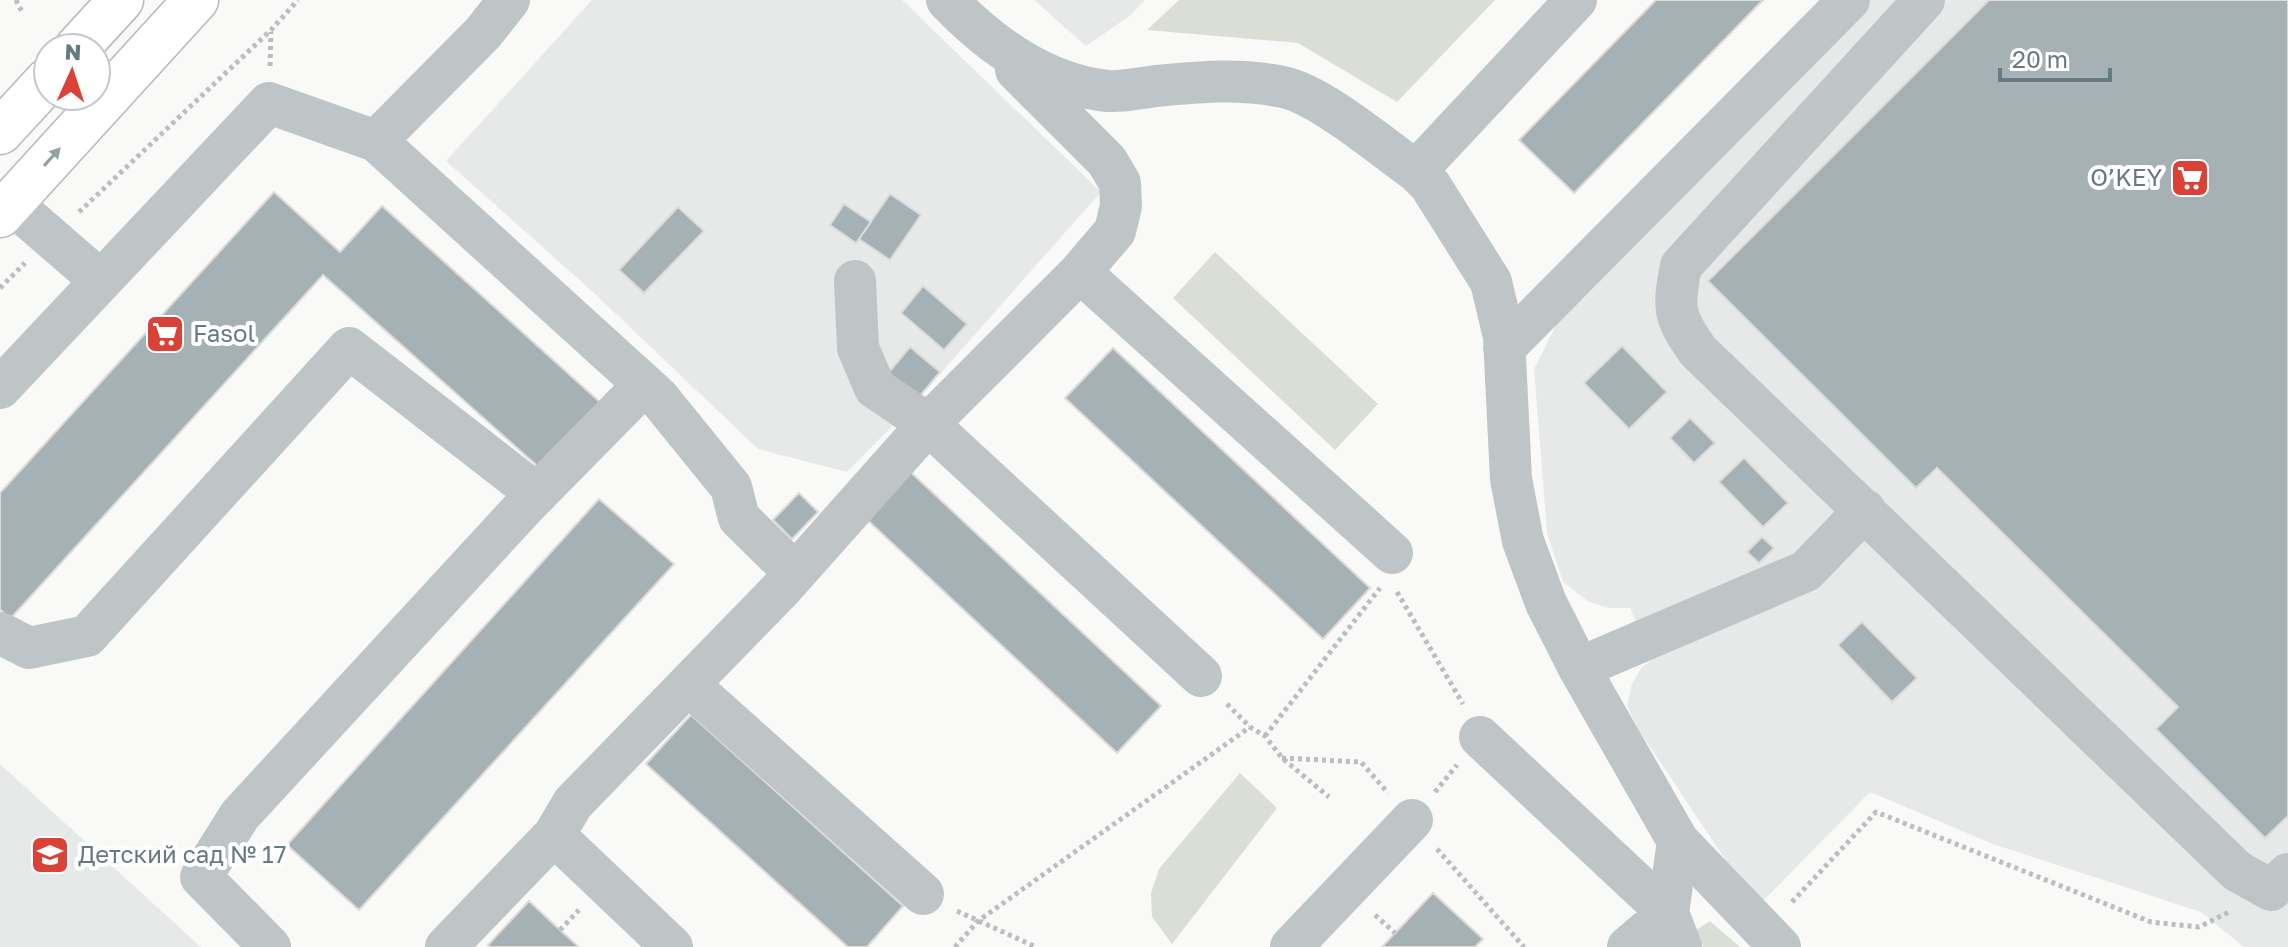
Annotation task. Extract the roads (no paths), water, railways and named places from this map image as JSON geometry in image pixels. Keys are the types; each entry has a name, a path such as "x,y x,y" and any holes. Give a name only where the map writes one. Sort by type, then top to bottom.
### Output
{"main road":[{"path":"92,32 121,0"},
{"path":"5,209 196,0"},
{"path":"0,132 32,97"}],"street":[{"path":"376,141 483,33 509,0"},
{"path":"1416,171 1576,0"},
{"path":"1504,348 1849,0"},
{"path":"1924,0 1681,266 1675,298 1680,325 1698,351 2237,871 2282,887"},
{"path":"957,10 1026,64 1064,82 1109,91 1223,79 1284,87 1309,95 1416,171 1430,185 1491,282 1504,348 1511,479 1523,541 1546,603 1579,668 1678,841 1772,940"},
{"path":"446,947 554,835 573,803 689,685 795,573 928,424 1080,272 1115,231 1121,206 1120,183 1107,161 957,10"},
{"path":"0,388 269,103 376,141 658,397 731,487 739,518 795,573"},
{"path":"5,209 51,238 101,281"},
{"path":"1080,272 1390,565"},
{"path":"855,281 858,348 875,388 928,424 1201,676"},
{"path":"0,633 29,648 87,636 349,348 537,494"},
{"path":"270,947 201,877 240,815 537,494 644,385"},
{"path":"1579,668 1806,571 1865,510"},
{"path":"689,685 923,894"},
{"path":"1480,737 1675,930"},
{"path":"1291,947 1412,820"},
{"path":"554,835 672,947"},
{"path":"1675,930 1678,841"},
{"path":"1628,947 1675,930"}],"place":[{"name":"O’KEY","path":"2190,178"},
{"name":"Fasol","path":"165,334"},
{"name":"Детский сад № 17","path":"50,855"}]}
